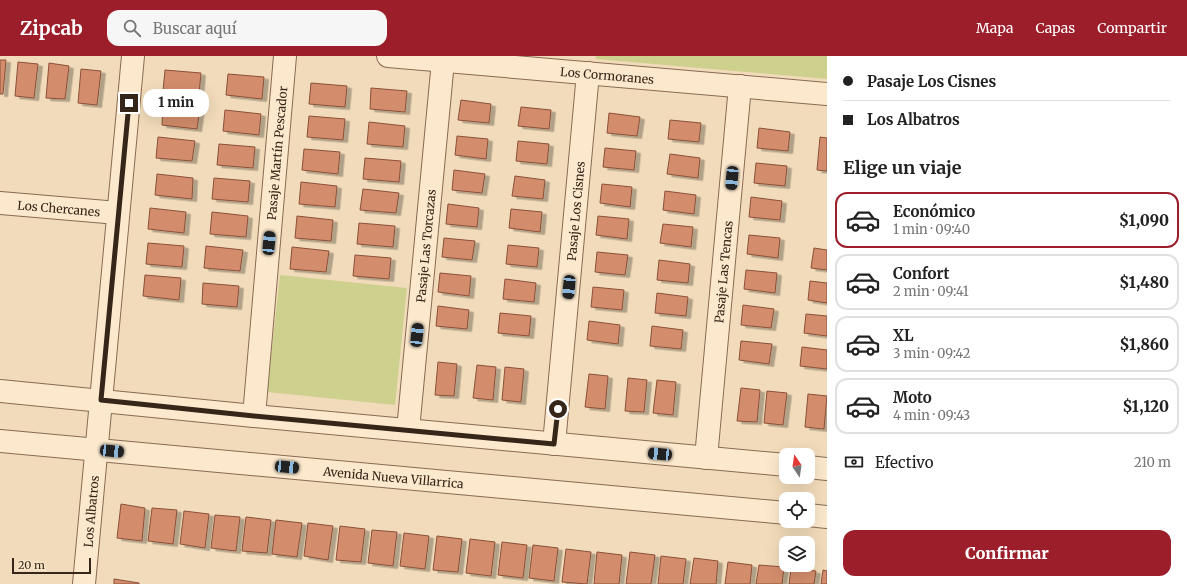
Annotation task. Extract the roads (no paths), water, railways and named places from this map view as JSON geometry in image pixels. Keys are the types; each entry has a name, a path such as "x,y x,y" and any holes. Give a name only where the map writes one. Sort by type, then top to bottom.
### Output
{"street":[{"name":"Los Albatros","path":"84,584 133,56"},
{"name":"Pasaje Martín Pescador","path":"254,416 285,56"},
{"name":"Los Cormoranes","path":"388,56 827,94"},
{"name":"Pasaje Las Torcazas","path":"408,430 443,61"},
{"name":"Pasaje Los Cisnes","path":"554,444 588,73"},
{"name":"Pasaje Las Tencas","path":"706,458 740,86"},
{"name":"Los Chercanes","path":"0,203 118,213"},
{"path":"0,391 779,464"},
{"name":"Avenida Nueva Villarrica","path":"0,441 779,512"},
{"path":"815,468 827,469"},
{"path":"815,516 827,517"}]}
